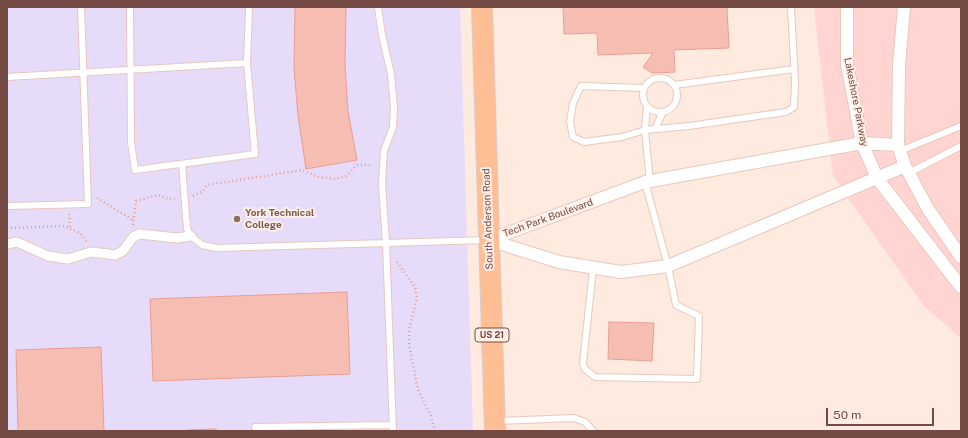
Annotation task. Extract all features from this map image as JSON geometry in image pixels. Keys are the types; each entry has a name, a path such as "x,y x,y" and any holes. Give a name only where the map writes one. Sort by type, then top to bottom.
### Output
{"main road":[{"name":"South Anderson Road","path":"482,7 495,426"}],"street":[{"name":"Lakeshore Parkway","path":"847,7 847,64 862,143 877,178 961,287"},
{"path":"904,7 899,66 899,148 907,170 928,209 961,257"},
{"name":"Tech Park Boulevard","path":"489,240 647,182 862,143 899,148"},
{"name":"Tech Park Boulevard","path":"489,240 559,262 593,268 621,272 668,266 877,178 907,170"},
{"path":"7,244 20,242 40,253 71,259 92,252 115,255 123,251 133,237 143,233 173,238 191,236"}],"lane":[{"path":"7,206 88,204 81,7"},
{"path":"130,7 131,142 135,170 255,154 247,63 249,7"},
{"path":"255,427 392,428 386,243 382,184 384,151 393,127 394,107 391,74 382,35 378,7"},
{"path":"644,88 581,86 573,103 570,122 573,137 584,142 622,137 645,130 689,126 786,112 794,107 791,7"},
{"path":"7,77 247,63"},
{"path":"674,85 794,69"},
{"path":"593,268 583,364 585,369 595,377 697,379 699,316 676,305 647,182 645,130 647,106 643,96 644,88 650,82 660,78 674,85 677,96 673,106 663,112 654,129"},
{"path":"647,106 652,110 663,112"},
{"path":"899,148 961,126"},
{"path":"907,170 960,148"},
{"path":"182,164 185,220 191,236 202,245 217,248 489,240"},
{"path":"495,426 574,418 585,422 593,431"}],"path":[{"path":"193,196 202,192 207,185 302,170 325,178 335,179 346,176 357,165 372,165"},
{"path":"133,237 135,204 139,199 158,195 169,199 175,198"},
{"path":"96,198 134,221"},
{"path":"69,212 70,227"},
{"path":"7,228 70,227 83,236 92,252"},
{"path":"397,262 415,287 417,298 409,330 408,345 418,390 431,416 434,431"}],"shaded area":[{"name":"York Technical College","path":"7,7 460,7 473,431 7,431"},
{"path":"814,7 961,7 961,338 924,306 833,176"}],"building":[{"path":"295,7 346,7 345,65 348,111 357,160 306,169 298,116 294,68"},
{"path":"563,7 727,7 729,48 674,50 675,72 652,73 643,67 653,53 598,55 597,33 564,34"},
{"path":"347,292 350,374 153,381 150,299"},
{"path":"609,322 654,323 652,361 608,359"},
{"path":"101,347 104,431 18,431 16,350"},
{"path":"216,429 216,431 186,431 186,430"}],"place":[{"name":"York Technical College","path":"237,219"}]}
